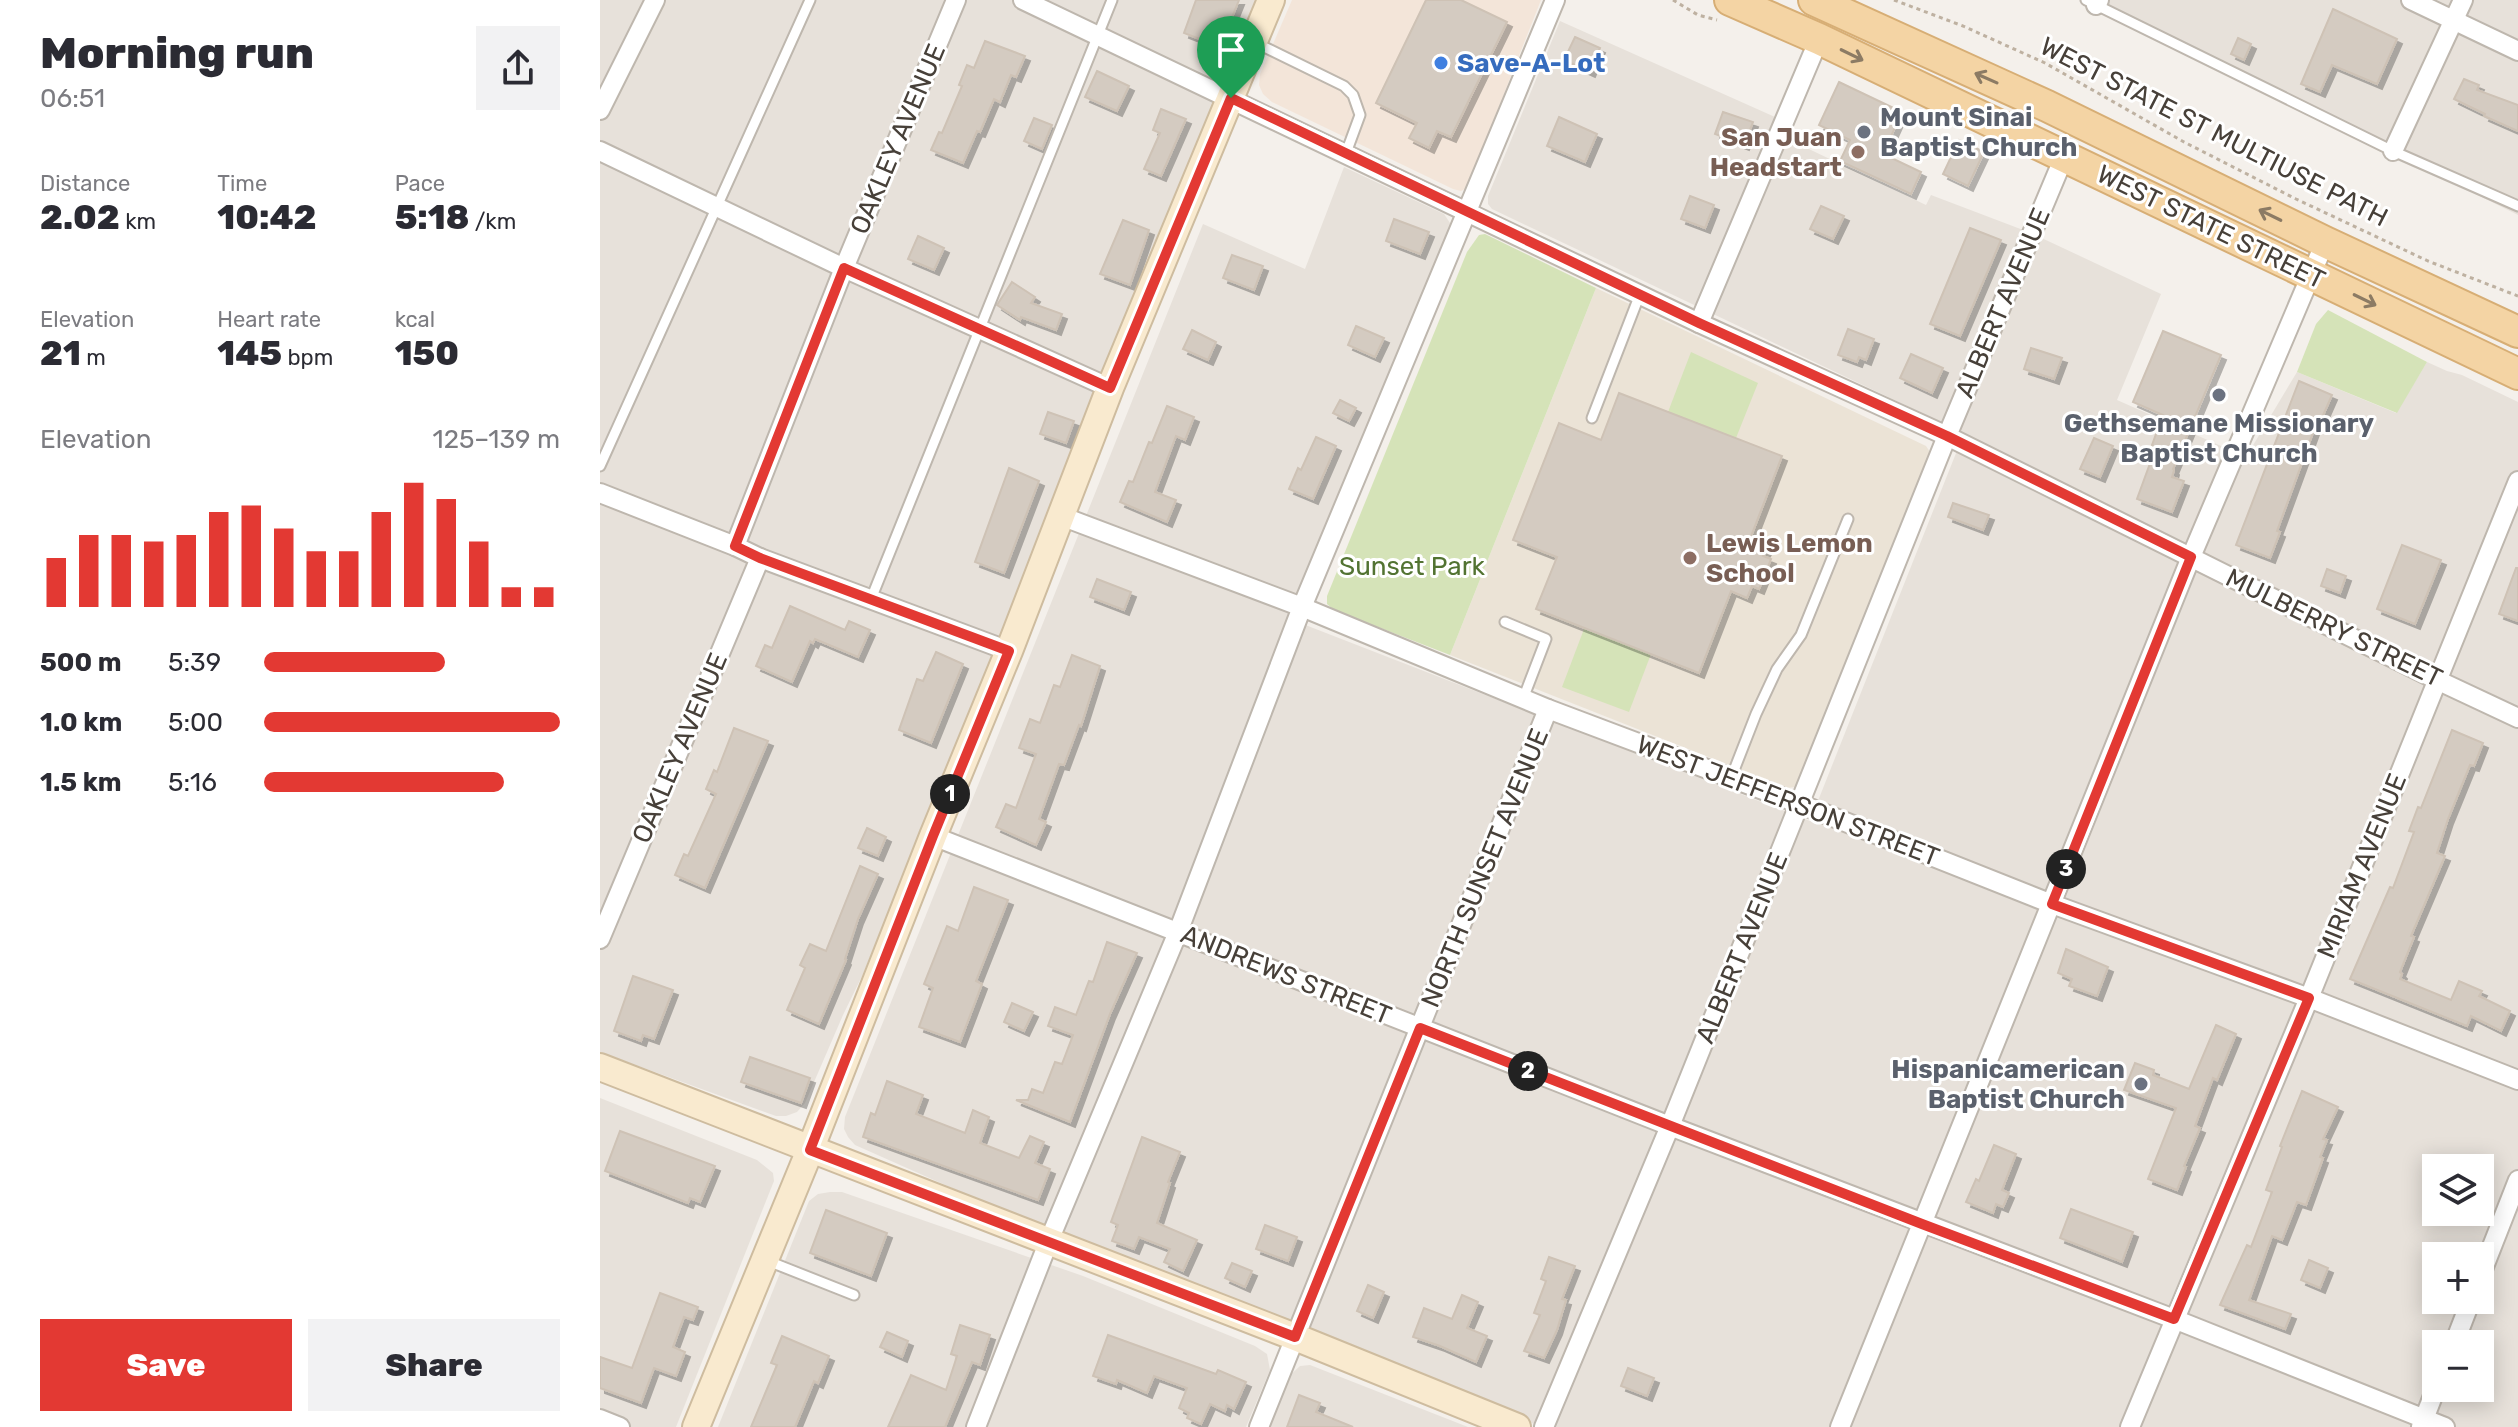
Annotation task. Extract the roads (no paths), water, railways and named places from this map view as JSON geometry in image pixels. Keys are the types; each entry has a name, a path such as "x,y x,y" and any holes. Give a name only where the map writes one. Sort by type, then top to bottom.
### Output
{"main road":[{"path":"696,1427 1009,651 1110,388 1271,0"},
{"name":"WEST STATE STREET","path":"1730,0 1819,39 2518,374"},
{"name":"WEST STATE STREET","path":"1814,0 2047,106 2518,332"},
{"path":"600,1067 1295,1337 1517,1427"}],"street":[{"path":"600,110 655,0"},
{"name":"OAKLEY AVENUE","path":"735,546 844,268 956,0"},
{"name":"MULBERRY STREET","path":"1023,0 1699,323 1947,436 2518,718"},
{"path":"2411,0 2518,51"},
{"path":"2393,151 2463,0"},
{"path":"976,1427 1048,1243 1178,932 1302,607 1467,211 1548,2"},
{"path":"1699,323 1819,39"},
{"path":"600,151 844,268 1110,388"},
{"name":"ALBERT AVENUE","path":"1544,1427 1670,1126 1947,436 2064,157"},
{"path":"1840,1427 2191,557 2325,242"},
{"name":"MIRIAM AVENUE","path":"2130,1427 2309,998 2518,481"},
{"path":"600,493 760,558 1009,651"},
{"name":"WEST JEFFERSON STREET","path":"1061,516 1302,607 1548,709 2518,1080"},
{"name":"OAKLEY AVENUE","path":"600,939 760,558"},
{"name":"NORTH SUNSET AVENUE","path":"1259,1427 1548,709"},
{"name":"ANDREWS STREET","path":"933,836 1670,1126 2174,1319 2422,1423 2445,1427"},
{"path":"2494,1242 2518,1180"},
{"path":"2422,1423 2430,1402"},
{"path":"600,1419 620,1427"}],"lane":[{"path":"600,466 810,0"},
{"path":"871,599 1112,0"},
{"path":"2094,2 2393,151 2518,206"},
{"path":"1254,42 1344,86 1353,95 1360,115 1346,153"},
{"path":"1592,418 1640,294"},
{"path":"1731,778 1777,669 1801,635 1848,519"},
{"path":"1505,622 1546,639 1523,699"},
{"path":"765,1260 854,1295"}],"place":[{"name":"Save-A-Lot","path":"1441,63"},
{"name":"Mount Sinai Baptist Church","path":"1864,132"},
{"name":"San Juan Headstart","path":"1858,152"},
{"name":"Gethsemane Missionary Baptist Church","path":"2219,395"},
{"name":"Lewis Lemon School","path":"1690,558"},
{"name":"Hispanicamerican Baptist Church","path":"2141,1084"}],"park label":[{"name":"Sunset Park","path":"1412,566"}]}
